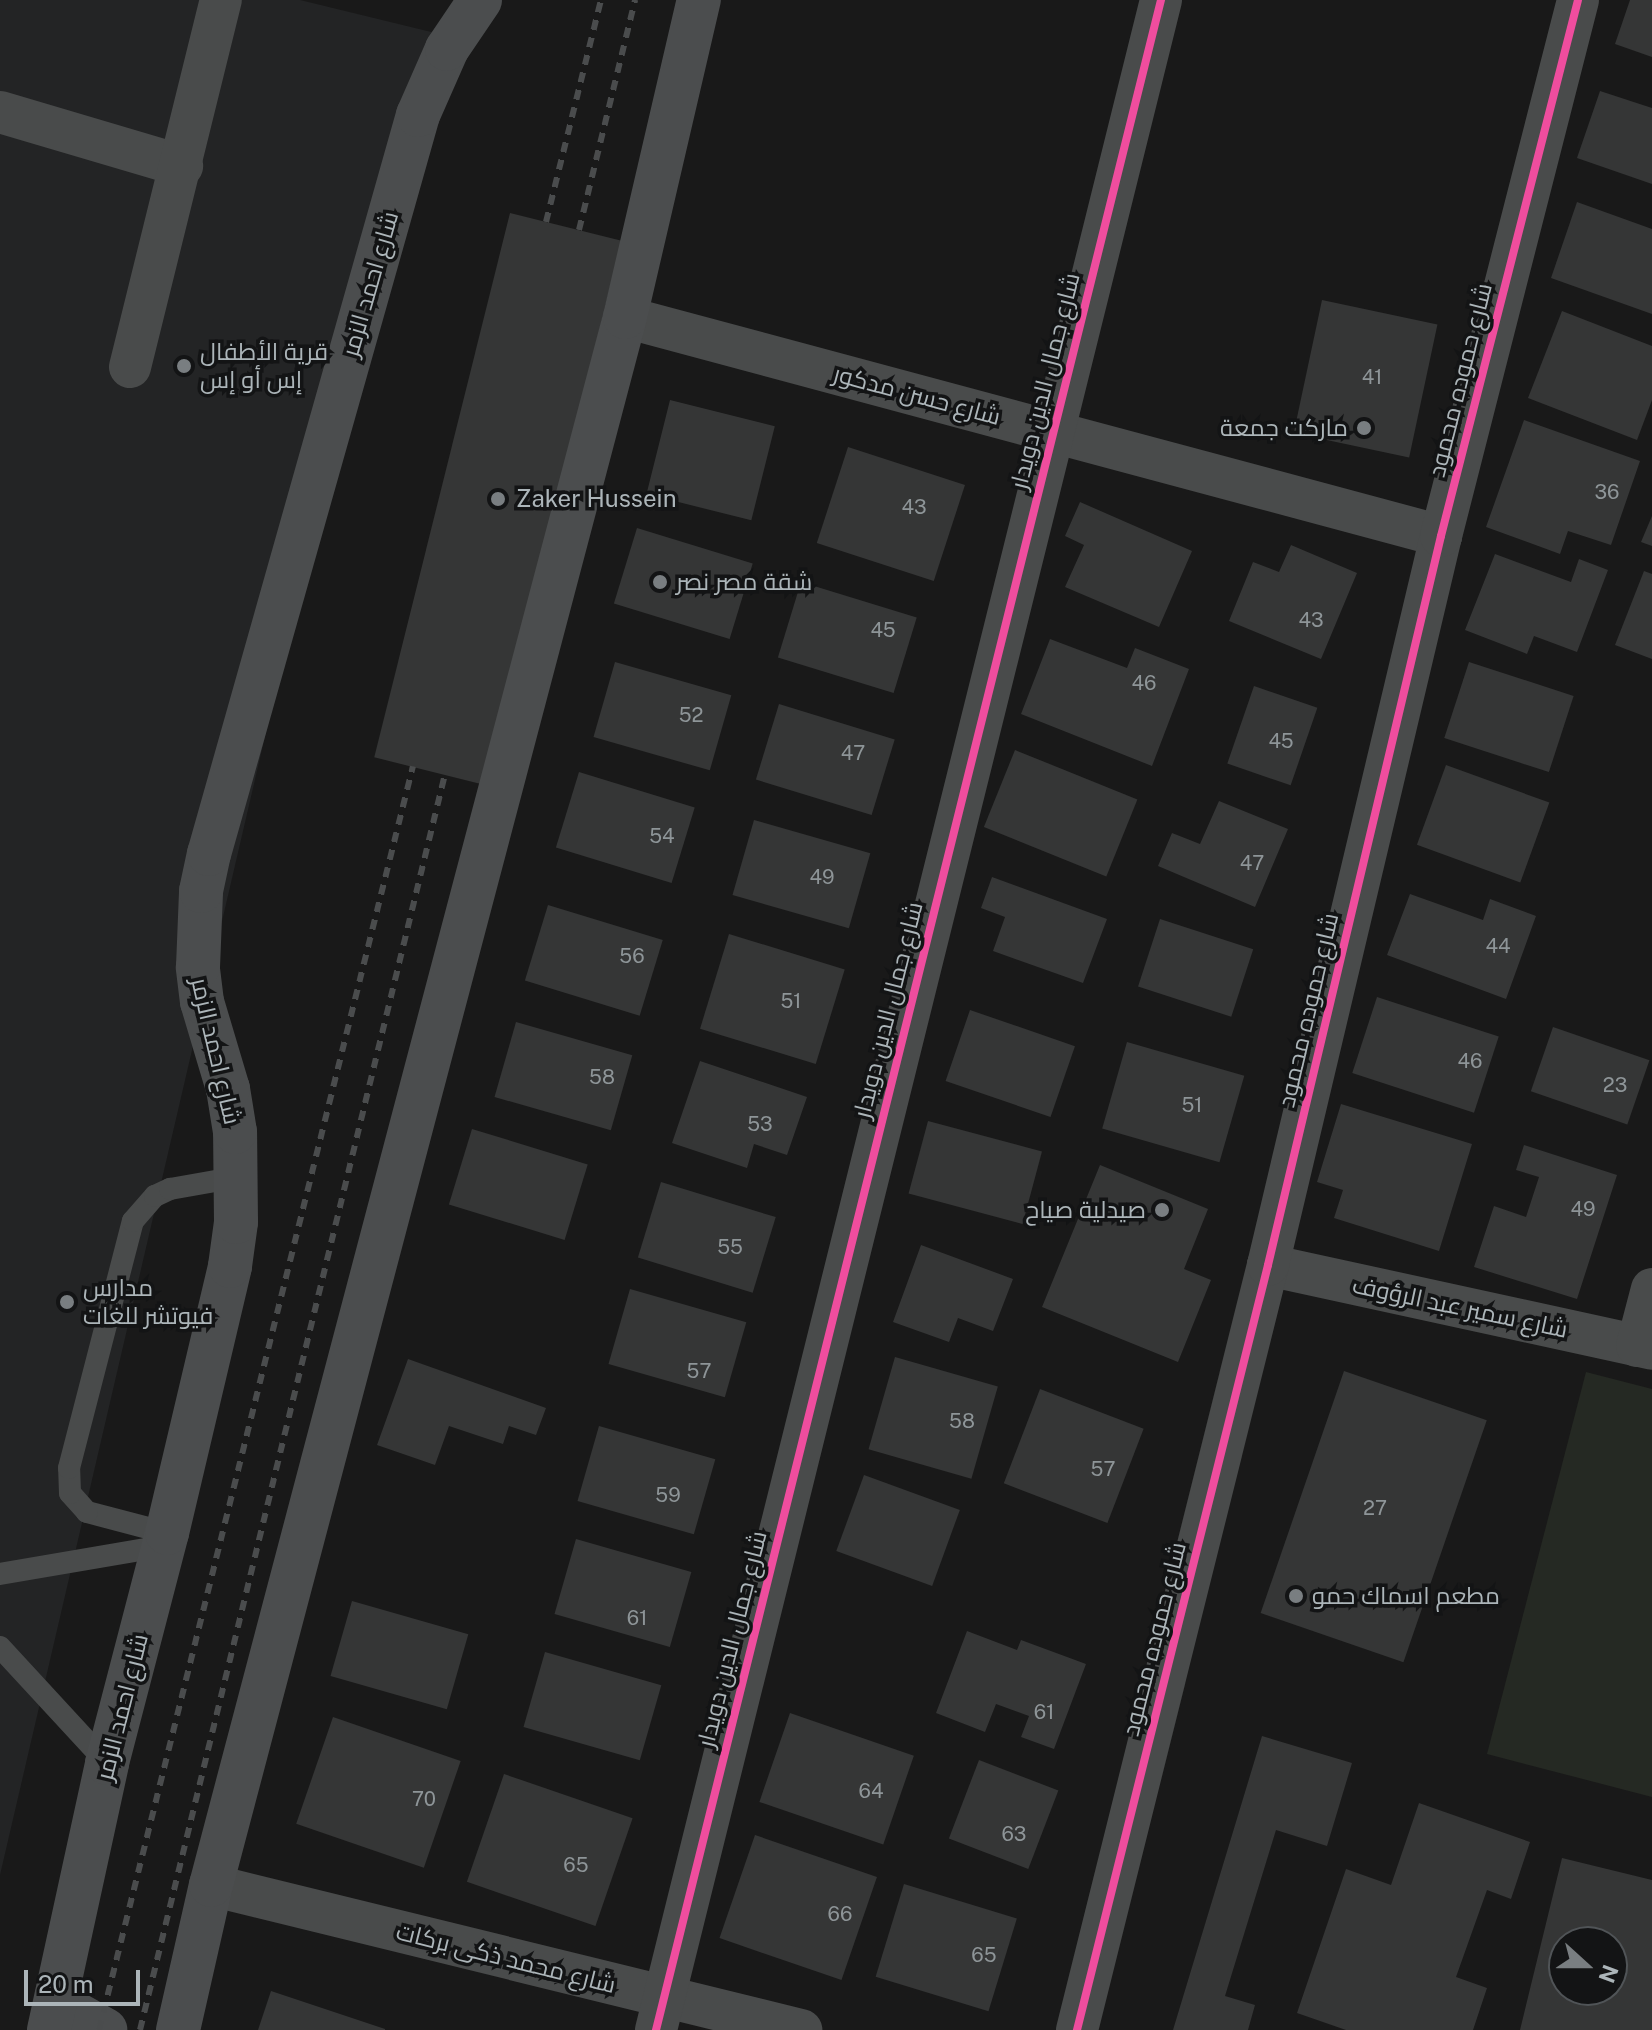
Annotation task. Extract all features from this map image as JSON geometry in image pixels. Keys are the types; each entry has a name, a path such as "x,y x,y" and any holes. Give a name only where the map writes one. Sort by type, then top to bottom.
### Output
{"main road":[{"name":"شارع احمد الزمر","path":"53,2013 107,1763 165,1539 230,1266 238,1177 228,1089 202,1002 198,967 201,891 418,115 447,49 480,0"},
{"path":"178,2030 211,1885 625,317 699,0"},
{"path":"53,2013 73,2012 105,2030"}],"street":[{"path":"130,367 221,0"},
{"name":"شارع جمال الدين دويدار","path":"660,2013 1161,0"},
{"name":"شارع حموده محمود","path":"1077,2030 1268,1265 1441,536 1578,0"},
{"path":"0,112 182,166"},
{"name":"شارع حسن مدكور","path":"625,317 1441,536"},
{"name":"شارع سمير عبد الرؤوف","path":"1268,1265 1645,1348"},
{"path":"1645,1348 1652,1289"},
{"name":"شارع محمد ذكى بركات","path":"211,1885 660,2013 801,2030"}],"lane":[{"path":"165,1539 87,1512 70,1493 69,1468 133,1221 155,1196 170,1189 238,1177"},
{"path":"0,1574 165,1539"},
{"path":"0,1647 107,1763"}],"shaded area":[{"name":"قرية الأطفال إس أو إس","path":"0,0 300,0 460,39 267,728 0,1875"},
{"path":"1586,1372 1652,1389 1652,1797 1487,1754"}],"building":[{"path":"1630,0 1652,0 1652,57 1615,44"},
{"path":"1600,91 1652,108 1652,184 1577,158"},
{"path":"1577,202 1652,229 1652,314 1551,278"},
{"name":"Zaker Hussein","path":"510,213 622,241 486,785 374,757"},
{"path":"1322,300 1437,325 1409,458 1294,433"},
{"path":"1562,311 1652,346 1652,400 1637,440 1528,398"},
{"path":"670,400 775,426 751,520 647,494"},
{"path":"1524,420 1640,461 1611,545 1568,531 1560,554 1486,527"},
{"path":"848,447 965,485 934,581 817,543"},
{"path":"1080,502 1192,551 1159,627 1065,587 1084,545 1065,536"},
{"path":"1652,516 1652,546 1641,542"},
{"path":"637,528 753,563 730,639 614,604"},
{"path":"1291,545 1357,573 1321,659 1229,621 1253,562 1279,572"},
{"path":"1495,554 1571,582 1579,559 1608,570 1577,652 1534,636 1527,654 1465,630"},
{"path":"1644,571 1652,574 1652,659 1615,645"},
{"path":"801,582 917,617 894,693 778,658"},
{"path":"1050,639 1127,668 1135,648 1189,669 1152,766 1021,714"},
{"path":"615,662 731,695 710,770 594,737"},
{"path":"1469,662 1574,696 1549,772 1444,738"},
{"path":"1254,686 1317,708 1291,785 1227,764"},
{"path":"779,704 895,739 872,815 756,780"},
{"path":"1015,750 1137,799 1106,876 984,827"},
{"path":"1446,765 1549,803 1520,882 1417,845"},
{"path":"579,772 695,807 672,883 556,848"},
{"path":"1219,801 1288,829 1255,907 1158,866 1172,833 1200,844"},
{"path":"754,820 870,853 849,928 733,895"},
{"path":"992,877 1107,919 1083,983 993,951 1005,917 981,908"},
{"path":"1410,894 1483,920 1490,899 1536,916 1506,999 1387,955"},
{"path":"548,905 663,940 640,1016 525,981"},
{"path":"1160,919 1253,949 1231,1017 1138,987"},
{"path":"729,934 845,969 816,1064 700,1029"},
{"path":"1377,997 1499,1037 1474,1113 1352,1073"},
{"path":"970,1010 1075,1046 1051,1117 946,1081"},
{"path":"516,1022 632,1055 611,1130 495,1097"},
{"path":"1553,1027 1649,1060 1627,1125 1531,1091"},
{"path":"1127,1042 1244,1076 1219,1162 1102,1129"},
{"path":"700,1061 807,1097 787,1155 754,1144 747,1168 672,1143"},
{"path":"1341,1104 1472,1144 1439,1251 1334,1218 1343,1190 1317,1182"},
{"path":"928,1121 1042,1152 1023,1224 909,1193"},
{"path":"472,1129 588,1164 565,1240 449,1205"},
{"path":"1524,1145 1617,1175 1577,1299 1474,1267 1494,1206 1526,1217 1539,1177 1516,1170"},
{"path":"1100,1165 1208,1209 1184,1269 1211,1280 1178,1362 1042,1307"},
{"path":"661,1182 776,1217 753,1293 638,1258"},
{"path":"921,1245 1013,1279 993,1331 958,1318 949,1342 893,1322"},
{"path":"630,1289 746,1322 725,1397 609,1364"},
{"path":"895,1357 998,1386 971,1479 869,1449"},
{"path":"408,1359 546,1408 536,1435 509,1426 503,1444 449,1426 435,1465 377,1445"},
{"path":"1344,1371 1487,1420 1403,1662 1261,1613"},
{"path":"1040,1389 1144,1429 1107,1523 1004,1483"},
{"path":"599,1426 715,1459 694,1534 578,1501"},
{"path":"864,1475 960,1510 932,1586 836,1551"},
{"path":"576,1539 691,1572 670,1647 555,1614"},
{"path":"352,1601 468,1634 447,1709 331,1676"},
{"path":"967,1631 1017,1650 1021,1640 1086,1664 1054,1749 1021,1737 1029,1716 996,1704 985,1732 936,1713"},
{"path":"545,1652 661,1685 640,1760 524,1727"},
{"path":"790,1713 914,1756 883,1845 759,1802"},
{"path":"333,1717 461,1761 424,1868 296,1824"},
{"path":"1262,1736 1352,1763 1327,1846 1276,1830 1225,1996 1255,2005 1248,2030 1173,2030"},
{"path":"979,1760 1058,1790 1028,1869 949,1838"},
{"path":"504,1774 633,1818 595,1926 467,1882"},
{"path":"1419,1803 1530,1842 1511,1899 1487,1890 1456,1977 1487,1988 1473,2030 1346,2030 1297,2013 1346,1869 1391,1885"},
{"path":"755,1835 877,1877 841,1980 720,1938"},
{"path":"1562,1858 1652,1880 1652,2030 1520,2030"},
{"path":"904,1884 1017,1918 988,2011 876,1977"},
{"path":"271,1991 385,2029 385,2030 258,2030"}],"railway":[{"path":"546,222 601,0"},
{"path":"579,230 635,0"},
{"path":"99,2030 413,766"},
{"path":"140,2030 445,774"}],"cycle path":[{"path":"656,2030 1161,0"},
{"path":"1077,2030 1268,1265 1441,536 1578,0"}],"place":[{"name":"قرية الأطفال إس أو إس","path":"184,366"},
{"name":"ماركت جمعة","path":"1364,428"},
{"name":"Zaker Hussein","path":"498,499"},
{"name":"شقة مصر نصر","path":"660,582"},
{"name":"صيدلية صياح","path":"1162,1210"},
{"name":"مدارس فيوتشر للغات","path":"67,1302"},
{"name":"مطعم اسماك حمو","path":"1296,1596"}]}
